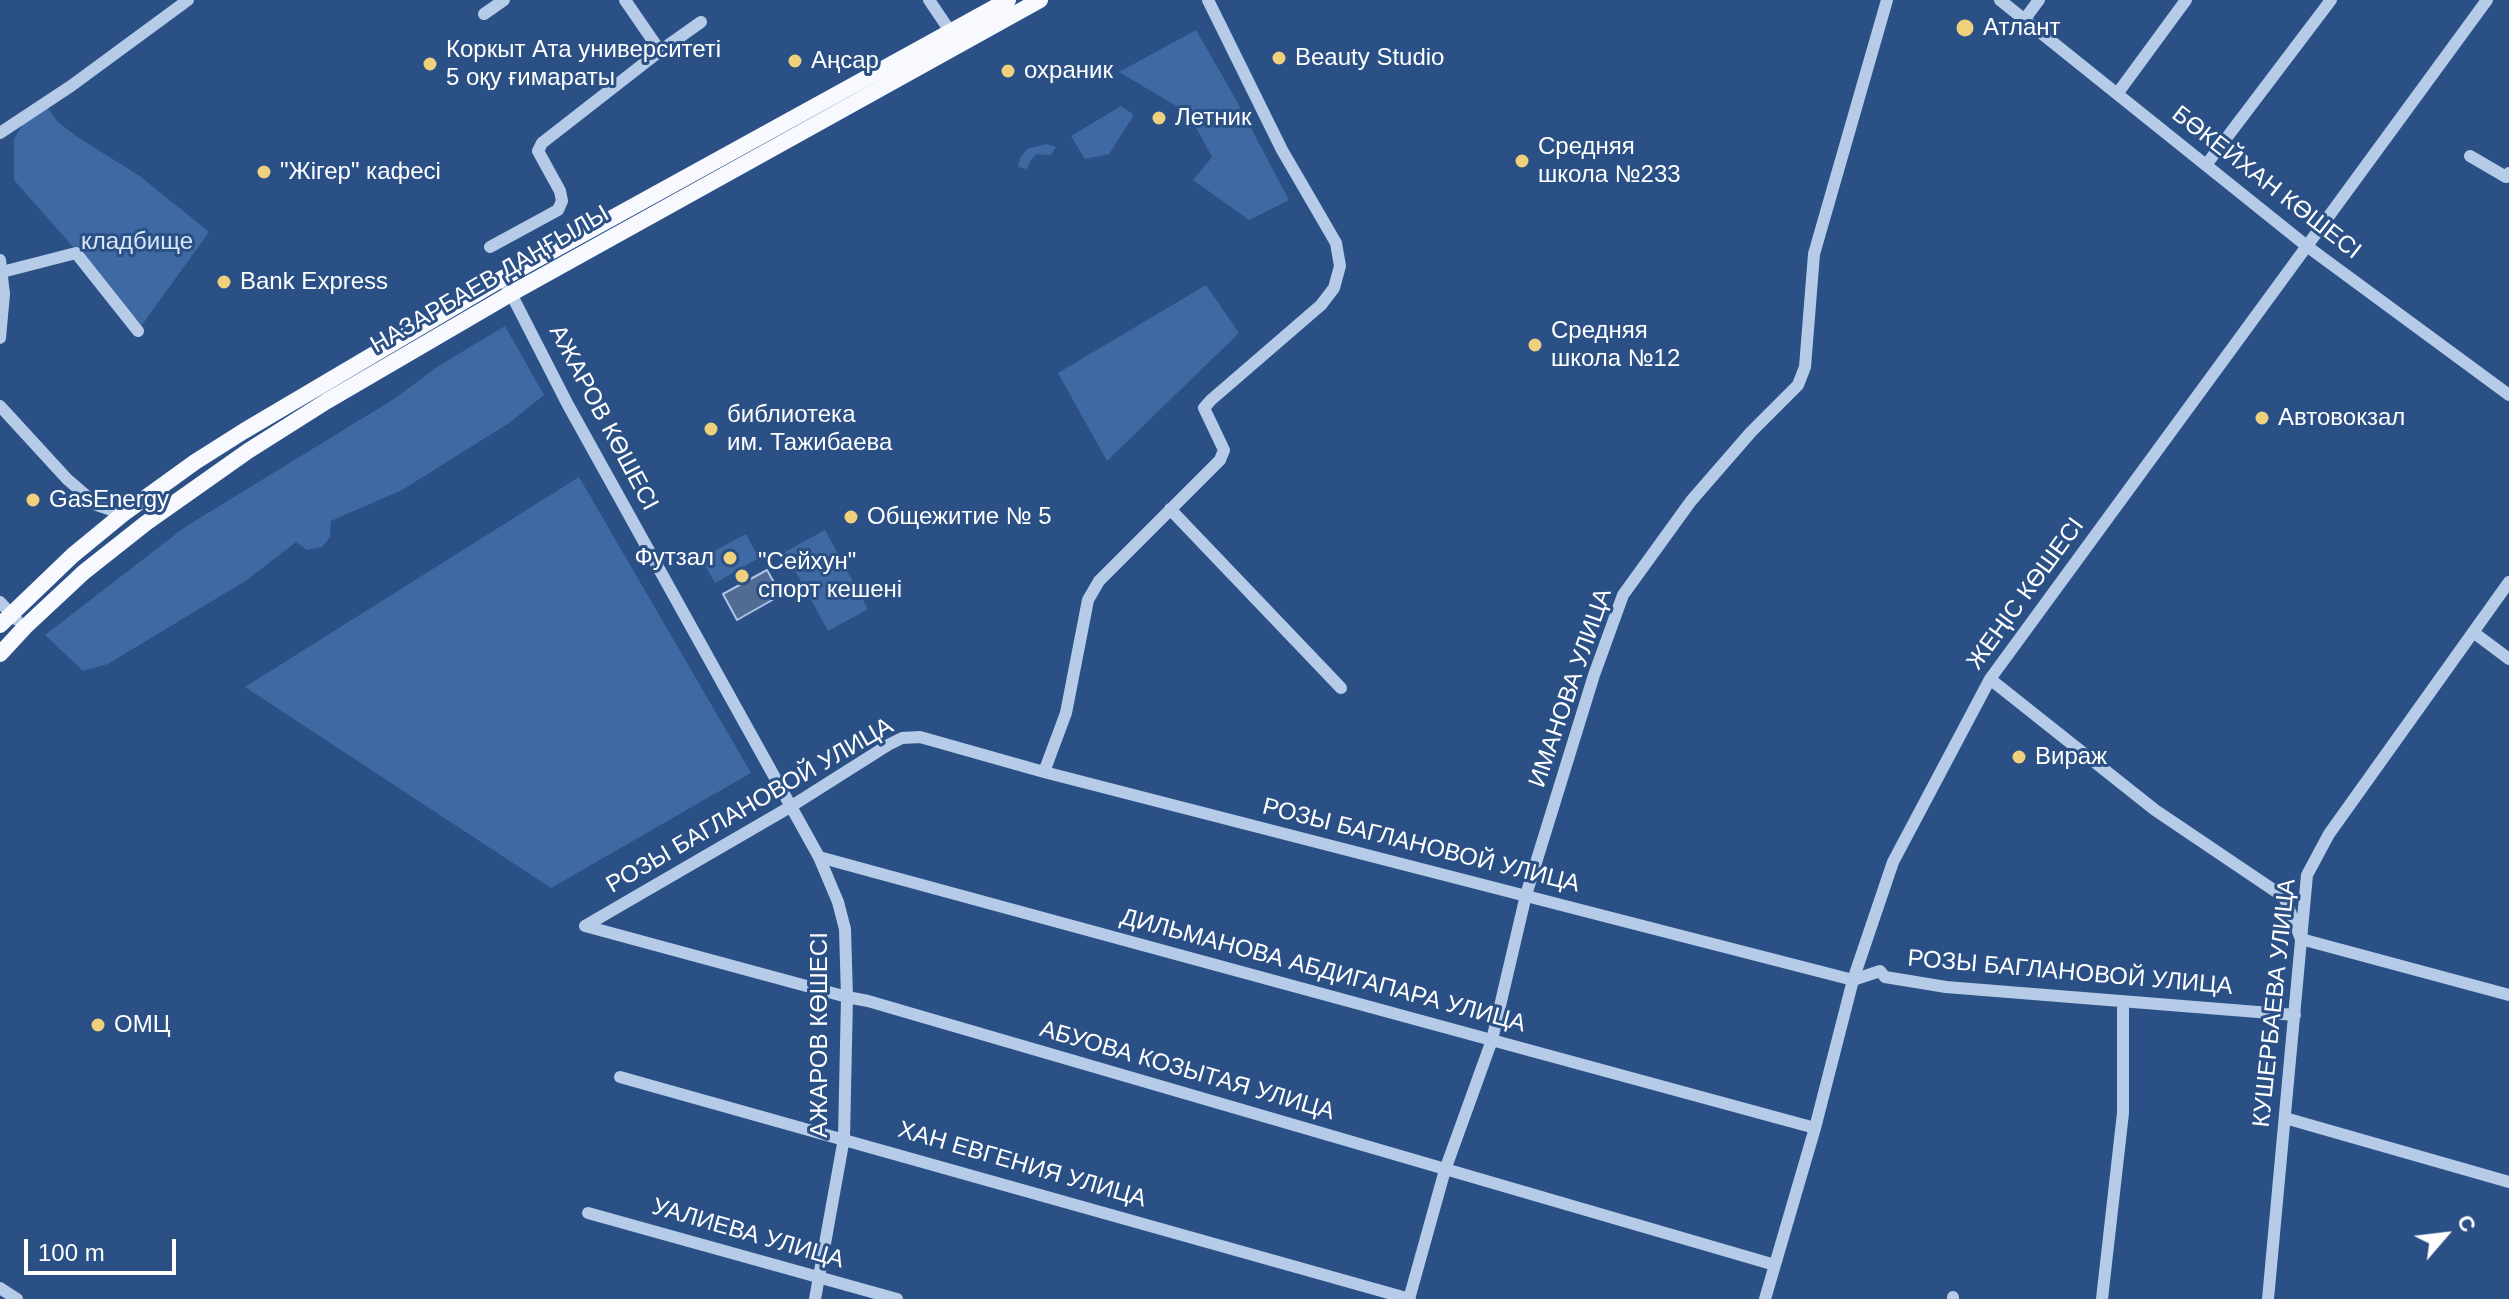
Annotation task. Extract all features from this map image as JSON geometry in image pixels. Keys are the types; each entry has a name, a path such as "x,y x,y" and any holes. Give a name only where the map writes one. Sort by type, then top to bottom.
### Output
{"main road":[{"name":"НАЗАРБАЕВ ДАҢҒЫЛЫ","path":"956,39 1008,0"},
{"name":"НАЗАРБАЕВ ДАҢҒЫЛЫ","path":"4,614 123,514 244,431 956,39 1040,0"},
{"name":"НАЗАРБАЕВ ДАҢҒЫЛЫ","path":"0,654 84,572 146,523 248,451 508,286"}],"street":[{"path":"0,133 71,86 188,0"},
{"path":"484,14 504,0"},
{"path":"625,0 660,51"},
{"path":"929,0 956,39"},
{"path":"1044,772 1066,713 1088,600 1099,581 1220,460 1224,450 1204,408 1321,305 1334,288 1340,266 1336,243 1282,150 1208,0"},
{"name":"ИМАНОВА УЛИЦА","path":"1409,1299 1445,1170 1492,1040 1526,895 1594,675 1623,595 1691,501 1751,432 1798,385 1805,367 1814,254 1887,0"},
{"name":"БӨКЕЙХАН КӨШЕСІ","path":"2000,0 2308,247 2509,395"},
{"path":"2024,20 2039,0"},
{"path":"2117,94 2186,0"},
{"path":"2206,165 2331,0"},
{"name":"ЖЕҢІС КӨШЕСІ","path":"1765,1299 1815,1128 1853,980 1893,862 1990,679 2487,0"},
{"path":"490,247 558,210 562,201 560,191 538,151 542,143 701,22"},
{"path":"2470,156 2506,177 2509,173"},
{"path":"0,338 4,294 1,266 76,253 138,331"},
{"name":"АЖАРОВ КӨШЕСІ","path":"508,286 568,405 819,857 838,902 845,929 847,997 844,1138 815,1299"},
{"path":"0,406 67,479 97,505 123,514"},
{"path":"1170,509 1341,688"},
{"name":"КУШЕРБАЕВА УЛИЦА","path":"2268,1299 2307,875 2329,834 2509,582"},
{"path":"4,614 25,627"},
{"path":"2473,632 2509,659"},
{"path":"1990,679 2155,810 2284,897 2301,939 2509,995"},
{"name":"РОЗЫ БАГЛАНОВОЙ УЛИЦА","path":"585,926 902,738 920,737 1044,772 1853,980 1880,971 1885,977 1946,987 2295,1015"},
{"name":"ДИЛЬМАНОВА АБДИГАПАРА УЛИЦА","path":"819,857 1815,1128"},
{"name":"АБУОВА КОЗЫТАЯ УЛИЦА","path":"585,926 868,1001 1775,1265"},
{"path":"2102,1299 2123,1113 2123,1003"},
{"name":"ХАН ЕВГЕНИЯ УЛИЦА","path":"620,1077 1409,1299"},
{"path":"2285,1118 2509,1182"},
{"name":"УАЛИЕВА УЛИЦА","path":"588,1213 897,1299"},
{"path":"0,1288 13,1298"}],"green space":[{"path":"1196,30 1289,200 1249,220 1193,180 1212,157 1188,113 1119,72"},
{"path":"1121,106 1134,115 1109,154 1085,159 1071,136"},
{"name":"кладбище","path":"47,107 58,122 76,136 141,177 209,232 142,325 14,180 14,139 24,122"},
{"path":"1046,144 1056,147 1051,155 1037,154 1027,169 1018,167 1027,149"},
{"path":"1206,285 1239,333 1107,461 1058,373"},
{"path":"505,326 544,395 509,423 402,490 331,521 330,537 322,547 307,550 296,542 247,580 108,664 83,671 45,635 185,527 394,399 437,367"},
{"path":"579,477 751,773 551,888 245,687"},
{"path":"825,530 868,609 828,631 785,552"},
{"name":"Футзал","path":"746,534 759,558 715,583 701,558"}],"shaded area":[{"path":"767,570 781,595 737,620 723,594"}],"place":[{"name":"Атлант","path":"1965,28"},
{"name":"Beauty Studio","path":"1279,58"},
{"name":"Аңсар","path":"795,61"},
{"name":"Коркыт Ата университеті 5 оқу ғимараты","path":"430,64"},
{"name":"охраник","path":"1008,71"},
{"name":"Летник","path":"1159,118"},
{"name":"Средняя школа №233","path":"1522,161"},
{"name":"\"Жігер\" кафесі","path":"264,172"},
{"name":"Bank Express","path":"224,282"},
{"name":"Средняя школа №12","path":"1535,345"},
{"name":"Автовокзал","path":"2262,418"},
{"name":"библиотека им. Тажибаева","path":"711,429"},
{"name":"GasEnergy","path":"33,500"},
{"name":"Общежитие № 5","path":"851,517"},
{"name":"Футзал","path":"730,558"},
{"name":"\"Сейхун\" спорт кешені","path":"742,576"},
{"name":"Вираж","path":"2019,757"},
{"name":"ОМЦ","path":"98,1025"}]}
